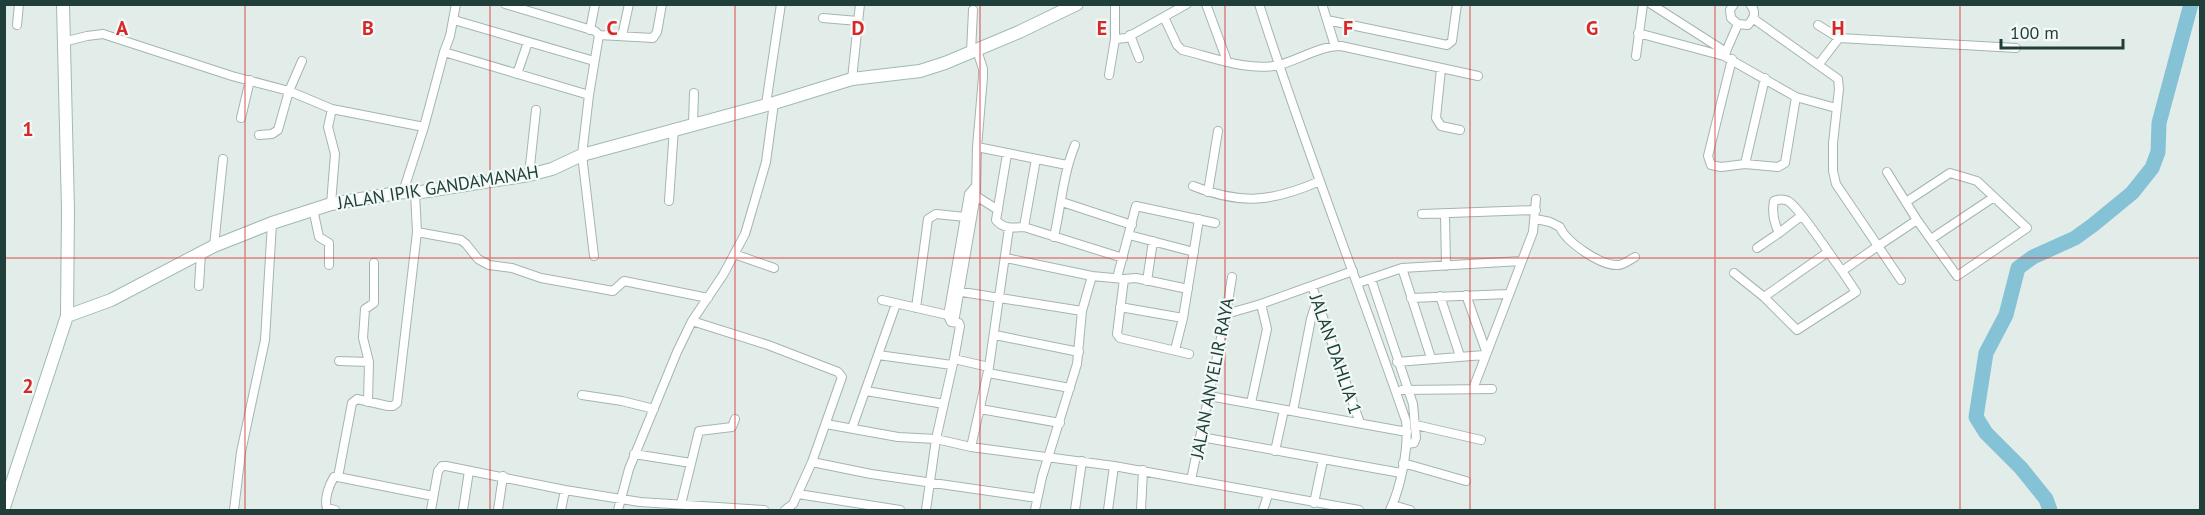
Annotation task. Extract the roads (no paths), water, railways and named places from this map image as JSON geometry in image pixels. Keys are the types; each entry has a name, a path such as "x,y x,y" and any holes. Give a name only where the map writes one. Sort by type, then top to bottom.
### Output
{"street":[{"path":"17,25 19,4"},
{"path":"4,507 67,316 67,103 63,4"},
{"path":"338,477 352,403 357,399 393,406 397,403 417,231 409,192 424,127 454,21 456,4"},
{"path":"505,4 590,30 599,35 653,38 657,32 662,4"},
{"path":"590,30 595,4"},
{"path":"622,36 629,4"},
{"path":"618,510 634,454 692,321 745,234 762,180 769,144 770,103 781,4"},
{"path":"852,79 860,4"},
{"name":"JALAN IPIK GANDAMANAH","path":"67,316 111,300 214,246 313,209 331,204 552,169 582,154 852,79 920,71 974,51 1077,4"},
{"path":"1109,75 1116,39 1115,4"},
{"path":"1116,39 1130,35 1187,4"},
{"path":"1206,4 1227,61"},
{"path":"1258,4 1280,64 1300,131 1359,283 1406,421 1407,444 1391,508 1410,510"},
{"path":"1322,4 1335,46"},
{"path":"1327,20 1446,45 1452,41 1457,4"},
{"path":"1636,56 1643,4"},
{"path":"1651,4 1727,56 1796,97 1836,108"},
{"path":"1733,5 1730,10 1731,18 1738,24 1748,25 1754,19 1754,10 1750,4"},
{"path":"952,318 973,192 983,77 983,69 974,51 973,10"},
{"path":"1164,17 1177,45 1182,50 1250,66 1280,64 1335,46 1352,47 1478,76"},
{"path":"823,18 858,21"},
{"path":"1754,19 1838,79 1833,143 1833,171 1836,184 1901,280"},
{"path":"454,21 594,61"},
{"path":"1738,24 1727,56 1708,159 1711,165 1721,167 1745,164 1778,167 1785,163 1796,97"},
{"path":"1818,25 1839,38 2016,48"},
{"path":"1638,33 1727,56"},
{"path":"63,42 103,34 289,91 332,109 424,127"},
{"path":"594,256 582,154 599,35"},
{"path":"1130,35 1139,57"},
{"path":"1819,64 1839,38"},
{"path":"517,74 528,42"},
{"path":"444,52 589,95"},
{"path":"259,135 272,134 278,130 289,91 302,61"},
{"path":"1441,69 1436,118 1441,126 1460,130"},
{"path":"1745,164 1765,78"},
{"path":"241,118 250,80"},
{"path":"693,123 694,93"},
{"path":"331,204 335,154 328,127 332,109"},
{"path":"529,174 536,110"},
{"path":"669,201 674,128"},
{"path":"1208,192 1218,131"},
{"path":"1054,237 1067,165 1075,145"},
{"path":"977,147 1067,165"},
{"path":"1007,154 996,220 1000,224 1009,228 1024,227 1123,258"},
{"path":"214,246 222,159"},
{"path":"1024,227 1036,159"},
{"path":"1887,172 1917,220 1958,276 2027,228 1977,181 1950,173 1906,202"},
{"path":"1192,186 1208,192 1259,200 1320,181"},
{"path":"973,192 998,210"},
{"path":"965,242 965,217 973,192"},
{"path":"1931,239 1994,197"},
{"path":"1473,389 1533,232 1536,199"},
{"path":"1734,273 1764,297 1797,330 1856,292 1790,202 1780,199 1774,201 1773,207 1779,233"},
{"path":"1062,202 1132,225"},
{"path":"1190,354 1120,338 1117,334 1123,258 1136,206 1215,223"},
{"path":"313,209 319,237 329,243 329,265"},
{"path":"916,308 928,219 936,214 965,217"},
{"path":"1422,214 1536,214 1560,227 1563,235 1584,251 1614,266 1622,265 1635,257"},
{"path":"1444,214 1446,266"},
{"path":"1757,248 1801,216"},
{"path":"1175,350 1183,318 1198,219"},
{"path":"1842,271 1917,220"},
{"path":"234,510 241,452 265,340 272,223"},
{"path":"971,447 989,370 1009,228"},
{"path":"417,231 461,240 482,262 489,266 512,268 541,279 613,291 622,281 646,281 708,298"},
{"path":"1129,235 1194,252"},
{"path":"1147,281 1153,241"},
{"path":"1764,297 1828,252"},
{"path":"200,286 201,253"},
{"path":"734,254 774,268"},
{"path":"1006,258 1092,276 1136,278 1188,289"},
{"path":"1359,283 1402,268 1521,261"},
{"path":"368,402 369,362 363,338 365,309 374,303 374,263"},
{"path":"1402,268 1431,358"},
{"path":"1226,314 1353,271"},
{"path":"1035,510 1047,458 1060,423 1079,352 1082,311 1092,276"},
{"name":"JALAN ANYELIR RAYA","path":"1191,480 1232,277"},
{"path":"1371,279 1413,404 1416,425 1415,441 1407,444"},
{"name":"JALAN DAHLIA 1","path":"1312,286 1360,423"},
{"path":"956,291 1082,311"},
{"path":"1411,298 1508,294"},
{"path":"1466,295 1485,353"},
{"path":"1440,296 1460,356"},
{"path":"882,300 952,318 960,326 936,439 926,510"},
{"path":"1275,451 1289,410 1317,300"},
{"path":"852,428 896,304"},
{"path":"1251,403 1267,328 1261,304"},
{"path":"1120,308 1183,318"},
{"path":"692,321 762,343 838,372 842,379 798,494 791,506 784,510"},
{"path":"995,335 1079,352"},
{"path":"1397,362 1485,353"},
{"path":"878,355 953,362 1070,388"},
{"path":"339,361 369,362"},
{"path":"1396,390 1492,389"},
{"path":"866,392 944,404"},
{"path":"582,394 654,409"},
{"path":"1209,396 1407,432"},
{"path":"980,409 1060,423"},
{"path":"681,504 700,430 732,427 735,420"},
{"path":"826,424 915,439 936,439 971,447 1143,470 1268,495 1359,510"},
{"path":"1416,425 1481,440"},
{"path":"1201,437 1401,473"},
{"path":"634,454 691,463"},
{"path":"1314,503 1323,460"},
{"path":"1075,510 1082,461"},
{"path":"812,462 930,483 1037,498"},
{"path":"1403,463 1466,481"},
{"path":"431,510 438,471 442,466 622,499 640,506 681,504 764,510"},
{"path":"1108,510 1114,466"},
{"path":"1141,510 1143,470"},
{"path":"463,510 469,471"},
{"path":"498,510 503,476"},
{"path":"335,510 327,508 326,504 330,483 334,477 433,496"},
{"path":"561,510 565,490"},
{"path":"798,494 900,510"},
{"path":"1263,510 1268,495"}],"waterway":[{"path":"2050,510 2046,499 2021,468 1986,433 1976,417 1986,353 2006,315 2018,268 2033,257 2075,238 2093,225 2132,193 2152,168 2158,152 2159,123 2191,4"}]}
